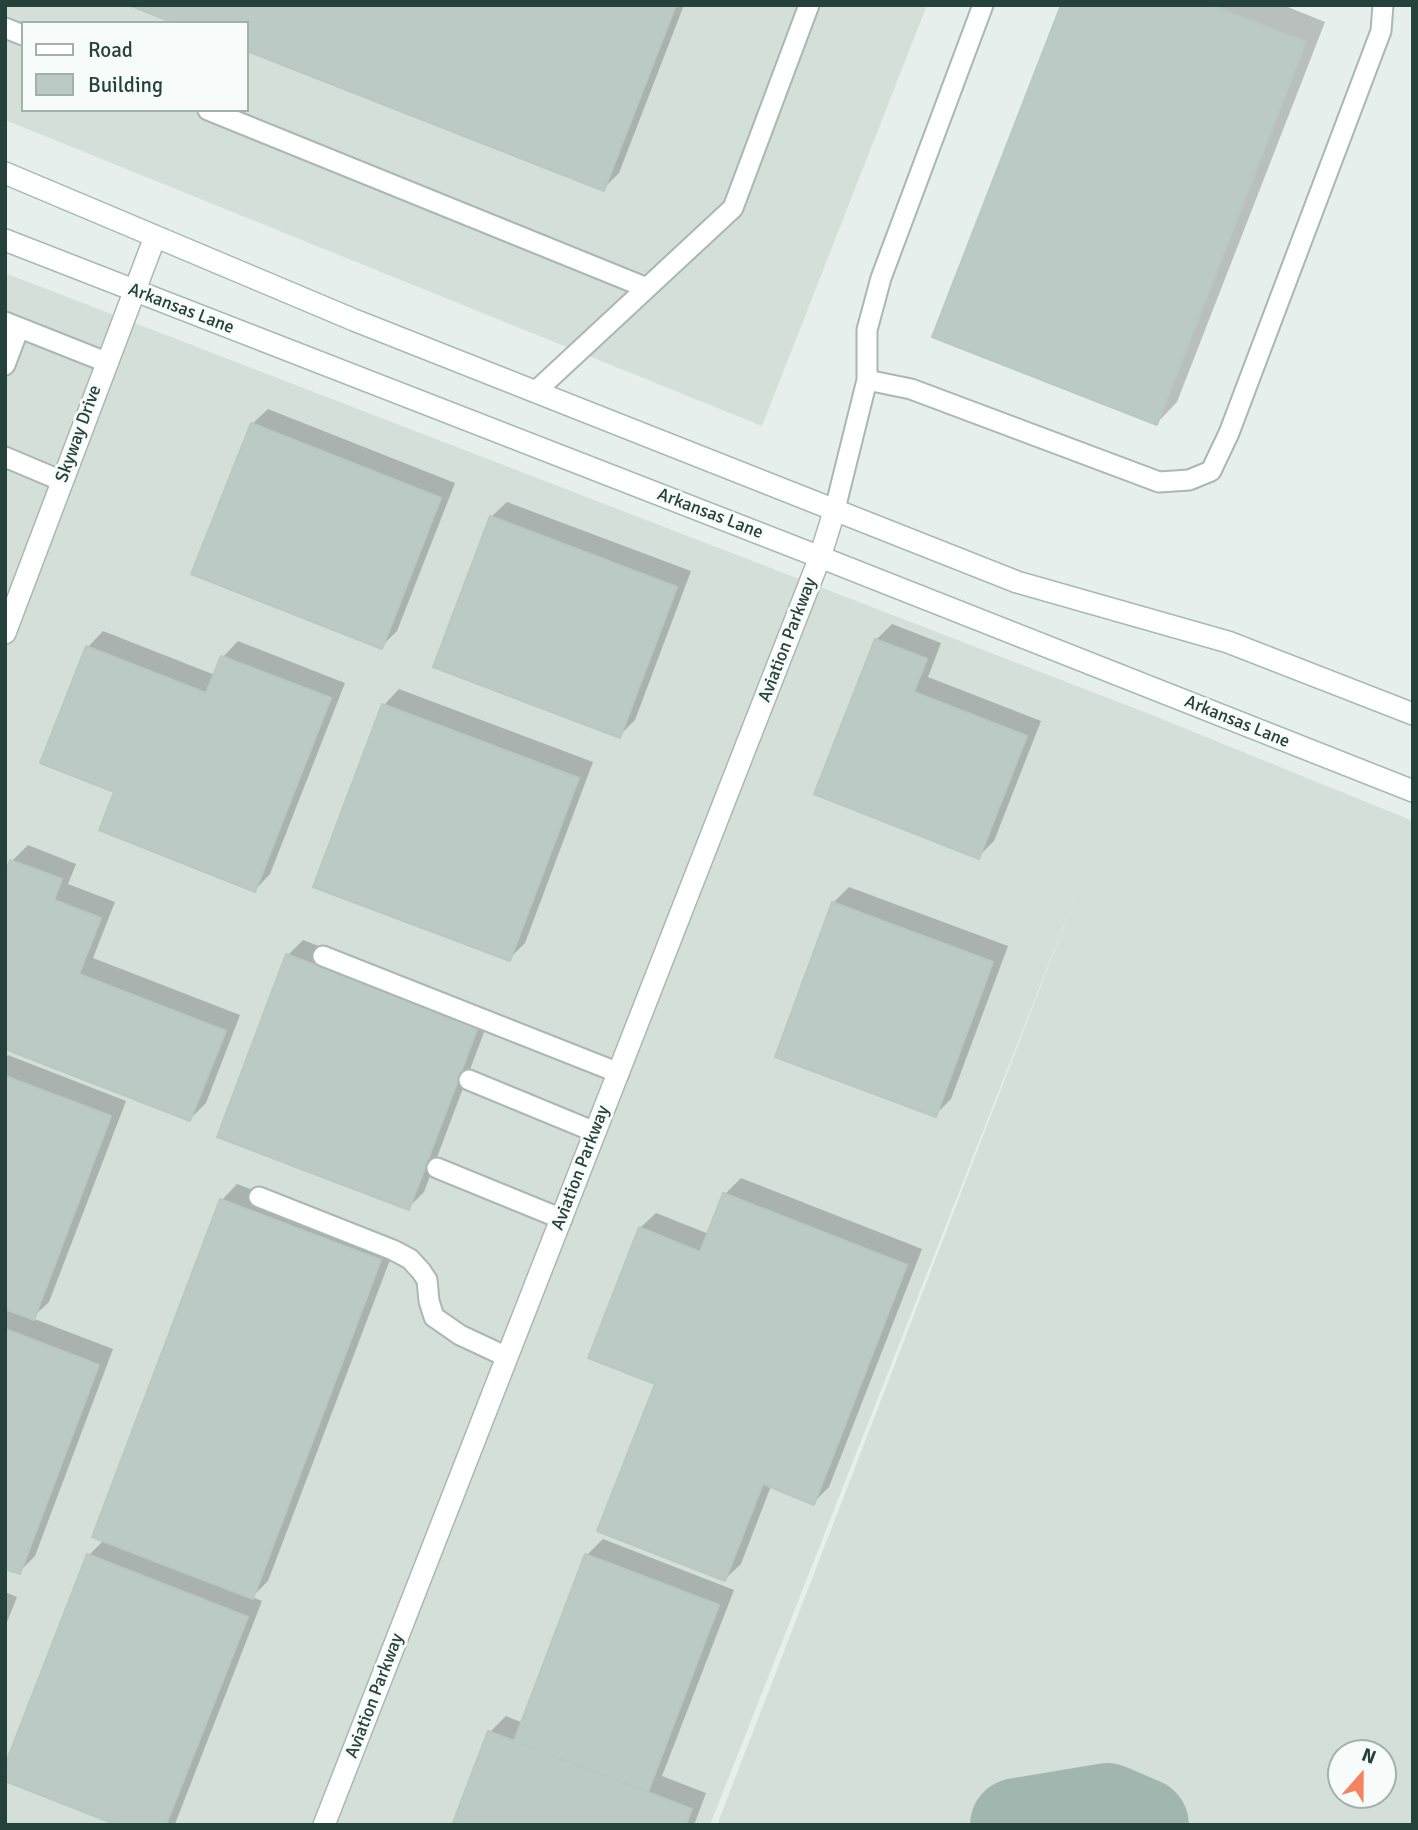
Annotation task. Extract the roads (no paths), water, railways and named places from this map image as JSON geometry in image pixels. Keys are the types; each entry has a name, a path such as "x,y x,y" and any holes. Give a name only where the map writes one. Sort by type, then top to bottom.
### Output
{"main road":[{"path":"5,173 354,320 1017,582 1228,642 1413,714"},
{"name":"Skyway Drive","path":"5,633 155,237"},
{"name":"Arkansas Lane","path":"5,240 1413,791"},
{"name":"Aviation Parkway","path":"324,1825 820,557 835,509"}],"lane":[{"path":"535,392 733,208 809,5"},
{"path":"835,509 867,380 867,330 881,278 983,5"},
{"path":"867,380 911,389 1159,482 1189,480 1211,471 1229,433 1381,31 1383,5"},
{"path":"213,112 647,288"},
{"path":"5,365 12,325 106,362"},
{"path":"5,457 62,481"},
{"path":"323,957 618,1073"},
{"path":"469,1080 595,1132"},
{"path":"437,1168 562,1219"},
{"path":"259,1198 410,1259 427,1280 434,1317 460,1335 508,1357"}]}
